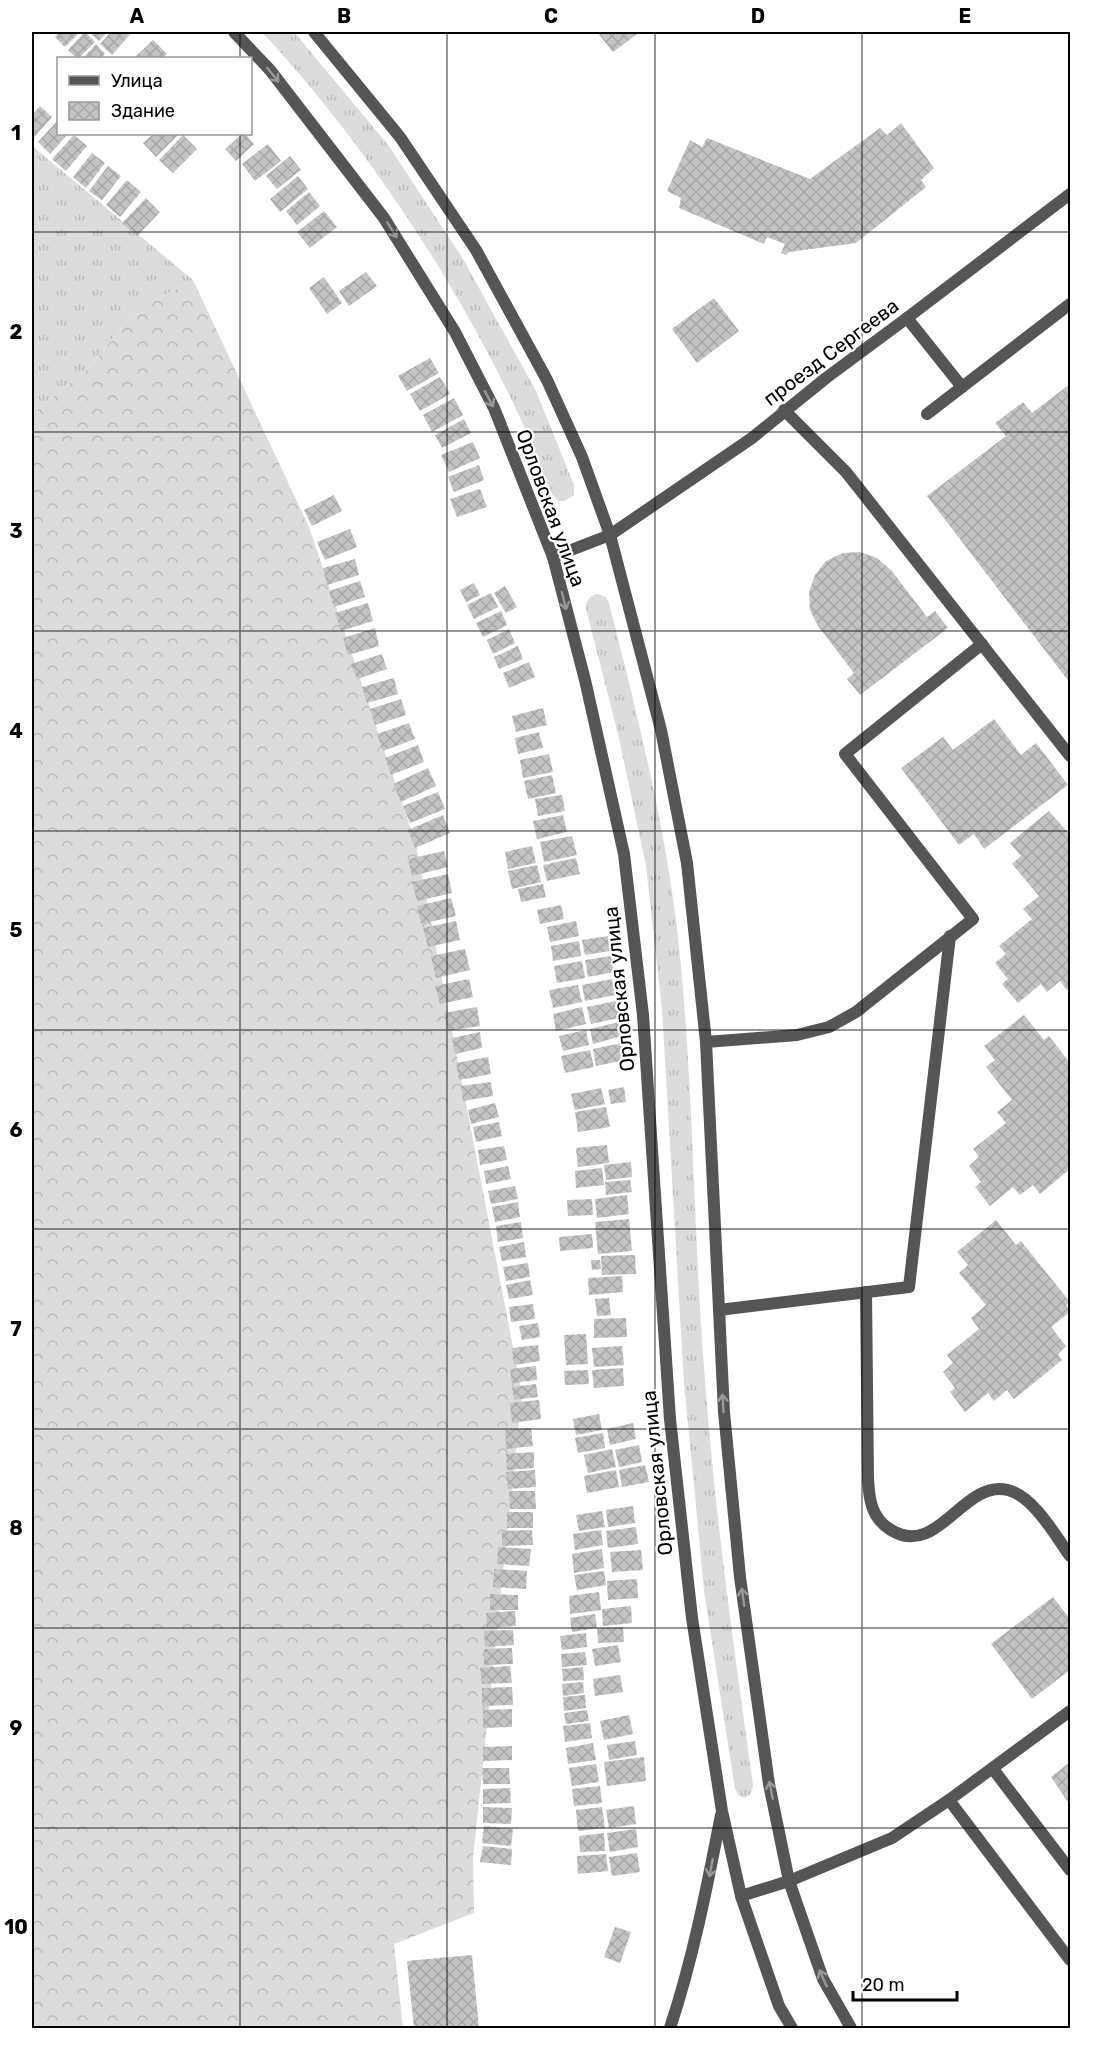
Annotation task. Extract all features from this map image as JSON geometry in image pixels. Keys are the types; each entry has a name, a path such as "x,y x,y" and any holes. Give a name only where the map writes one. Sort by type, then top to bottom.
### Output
{"street":[{"name":"Орловская улица","path":"234,32 270,70 384,218 455,332 494,408 553,557 585,680 624,854 643,1015 670,1419 692,1618 722,1811 741,1896 779,2006 792,2028"},
{"path":"314,32 400,137 476,250 548,380 582,458 610,535 661,730 687,863 706,1042 724,1412 740,1577 770,1784 789,1881 822,1979 851,2028"},
{"name":"проезд Сергеева","path":"553,557 610,535 752,438 783,410 1071,194"},
{"path":"927,414 1071,304"},
{"path":"907,318 962,387"},
{"path":"783,410 846,472 1071,756"},
{"path":"706,1042 797,1035 830,1027 856,1012 973,919 845,754 982,644"},
{"path":"718,1310 909,1287 950,936"},
{"path":"866,1292 868,1478 874,1514 883,1525 896,1533 910,1536 925,1534 975,1497 991,1490 1006,1490 1018,1494 1031,1504 1070,1550"},
{"path":"741,1896 789,1881 892,1838 993,1769 1071,1711"},
{"path":"993,1769 1071,1870"},
{"path":"949,1800 1071,1960"},
{"path":"670,2028 690,1962 707,1891 722,1811"}],"green space":[{"path":"262,32 294,32 389,146 463,259 536,391 574,485 574,495 564,501 558,501 551,493 529,438 489,355 433,257 369,162 299,73"},
{"path":"32,146 193,280 135,311 90,367 32,414 33,206"},
{"path":"193,280 309,527 416,844 522,1394 473,1858 474,1913 394,1944 403,2028 32,2028 32,414 90,367 135,311"},
{"path":"597,594 606,597 609,603 640,727 666,853 678,937 687,1048 701,1325 709,1431 726,1583 753,1785 751,1794 744,1798 739,1796 735,1789 704,1591 684,1384 662,1009 646,866 619,738 586,609 588,599"}],"building":[{"path":"60,32 80,32 65,47 55,37"},
{"path":"85,32 95,42 80,57 75,57 68,50"},
{"path":"89,32 107,32 99,41"},
{"path":"111,32 132,32 112,55 100,44"},
{"path":"597,32 640,32 613,52"},
{"path":"153,40 167,54 163,57 135,57"},
{"path":"96,44 105,54 102,57 84,57"},
{"path":"40,106 52,117 32,140 32,115"},
{"path":"57,121 57,135 67,135 50,154 38,142"},
{"path":"901,123 934,168 921,180 926,187 856,243 789,252 786,255 781,253 785,244 767,237 764,244 679,208 681,198 667,191 690,140 702,147 707,138 810,179 880,128 887,135"},
{"path":"74,135 87,146 66,171 52,159"},
{"path":"152,135 178,135 156,157 143,143"},
{"path":"183,135 197,149 173,173 159,160"},
{"path":"241,135 246,135 254,144 236,161 225,149"},
{"path":"268,144 281,161 255,181 242,164"},
{"path":"92,153 105,163 86,188 73,177"},
{"path":"290,156 301,170 277,189 266,176"},
{"path":"108,166 121,176 102,200 89,191"},
{"path":"298,176 308,189 280,212 270,199"},
{"path":"127,180 141,192 120,217 106,205"},
{"path":"309,192 320,206 297,225 286,211"},
{"path":"146,198 160,212 137,236 122,223"},
{"path":"324,211 337,227 310,248 297,232"},
{"path":"366,272 377,286 349,306 339,291"},
{"path":"324,277 342,303 327,314 309,288"},
{"path":"714,298 739,331 697,363 672,329"},
{"path":"430,358 439,373 407,391 398,376"},
{"path":"440,377 450,394 420,411 410,394"},
{"path":"1070,384 1070,683 927,496 1006,436 995,423 1023,402 1032,413"},
{"path":"454,398 463,415 432,432 423,415"},
{"path":"464,419 471,433 442,448 435,435"},
{"path":"473,442 480,458 449,472 441,455"},
{"path":"479,465 484,480 454,492 448,477"},
{"path":"480,489 487,507 457,517 450,499"},
{"path":"334,495 342,511 312,526 304,510"},
{"path":"350,529 357,547 325,560 317,542"},
{"path":"860,552 877,558 891,570 927,617 935,611 948,628 860,695 847,679 854,673 818,626 810,610 809,592 815,575 826,561 843,553"},
{"path":"355,559 359,575 327,585 323,568"},
{"path":"360,581 365,597 334,607 329,591"},
{"path":"474,583 480,595 466,602 460,590"},
{"path":"505,586 517,607 506,613 494,593"},
{"path":"491,593 498,607 474,619 467,605"},
{"path":"368,603 373,621 341,631 335,613"},
{"path":"501,611 507,625 483,637 476,623"},
{"path":"375,628 379,646 348,655 343,638"},
{"path":"509,629 515,643 493,654 487,640"},
{"path":"518,646 523,659 499,669 494,657"},
{"path":"382,654 387,669 357,679 351,664"},
{"path":"529,662 535,677 509,688 503,673"},
{"path":"394,678 398,694 367,703 362,687"},
{"path":"401,699 406,715 375,725 370,709"},
{"path":"543,708 547,725 516,732 512,716"},
{"path":"994,719 1021,755 1036,743 1068,785 984,849 974,834 959,845 901,768 943,737 953,750"},
{"path":"409,723 415,739 383,751 377,734"},
{"path":"539,732 543,748 518,754 515,738"},
{"path":"418,745 424,762 391,775 385,758"},
{"path":"549,754 553,772 523,778 520,760"},
{"path":"428,768 436,786 401,802 393,784"},
{"path":"552,775 556,793 528,799 524,781"},
{"path":"438,792 445,809 410,823 403,806"},
{"path":"562,795 565,811 538,816 535,799"},
{"path":"1049,811 1070,835 1070,987 1067,990 1060,981 1047,992 1041,984 1018,1003 1002,984 1008,979 995,963 1006,954 999,946 1032,919 1023,909 1039,896 1012,864 1021,856 1010,843"},
{"path":"443,815 450,833 415,848 408,830"},
{"path":"563,815 567,832 537,839 533,821"},
{"path":"572,836 577,855 544,862 540,842"},
{"path":"532,846 536,863 508,869 505,852"},
{"path":"444,851 448,867 412,876 408,859"},
{"path":"576,858 580,874 547,881 543,865"},
{"path":"537,865 541,882 512,889 508,871"},
{"path":"448,874 452,893 417,901 412,882"},
{"path":"543,884 546,897 521,902 518,889"},
{"path":"451,898 456,916 421,924 417,906"},
{"path":"561,905 564,919 540,924 537,910"},
{"path":"456,921 460,940 428,947 423,928"},
{"path":"576,921 579,936 550,942 547,927"},
{"path":"608,936 610,951 585,955 582,940"},
{"path":"579,941 581,956 553,961 551,946"},
{"path":"465,949 470,970 436,978 431,956"},
{"path":"611,956 614,972 588,977 585,960"},
{"path":"582,961 585,978 557,983 554,966"},
{"path":"469,979 473,997 440,1004 435,986"},
{"path":"612,979 615,995 585,1001 582,985"},
{"path":"578,985 582,1002 553,1008 549,990"},
{"path":"616,1001 619,1018 591,1024 587,1007"},
{"path":"477,1007 480,1026 448,1031 444,1013"},
{"path":"582,1007 586,1024 556,1031 553,1014"},
{"path":"1024,1015 1044,1040 1049,1036 1070,1063 1070,1169 1040,1194 1033,1185 1020,1195 1013,1187 990,1206 975,1187 981,1182 969,1166 979,1157 973,1149 1006,1123 997,1112 1012,1100 986,1067 995,1060 984,1046"},
{"path":"619,1022 622,1036 593,1044 590,1029"},
{"path":"586,1030 589,1045 563,1051 559,1036"},
{"path":"480,1032 482,1048 455,1054 452,1038"},
{"path":"622,1043 625,1060 596,1066 593,1049"},
{"path":"590,1050 594,1067 565,1073 561,1056"},
{"path":"488,1057 491,1074 459,1080 456,1063"},
{"path":"491,1082 493,1096 463,1101 461,1086"},
{"path":"624,1087 626,1102 611,1104 608,1090"},
{"path":"601,1088 605,1104 575,1110 571,1094"},
{"path":"495,1103 499,1117 471,1124 468,1110"},
{"path":"606,1107 610,1127 578,1132 575,1112"},
{"path":"499,1122 502,1136 476,1142 473,1127"},
{"path":"607,1145 609,1163 578,1167 576,1148"},
{"path":"504,1146 507,1160 480,1165 478,1150"},
{"path":"631,1162 632,1177 606,1180 604,1165"},
{"path":"508,1166 511,1179 486,1184 484,1171"},
{"path":"602,1168 604,1185 576,1188 575,1171"},
{"path":"630,1180 632,1192 606,1195 605,1182"},
{"path":"515,1186 518,1199 491,1204 488,1191"},
{"path":"627,1195 629,1214 597,1218 595,1199"},
{"path":"592,1199 593,1215 568,1216 567,1200"},
{"path":"518,1202 520,1217 495,1222 492,1207"},
{"path":"629,1219 632,1251 598,1254 595,1222"},
{"path":"996,1220 1016,1245 1021,1241 1070,1302 1066,1305 1070,1312 1051,1327 1066,1346 1058,1354 1062,1360 1014,1399 1007,1390 994,1401 988,1393 965,1412 950,1392 955,1388 943,1372 953,1363 947,1355 979,1329 971,1318 986,1305 959,1273 968,1265 957,1252"},
{"path":"521,1222 523,1238 498,1242 496,1226"},
{"path":"592,1234 593,1248 560,1251 559,1237"},
{"path":"524,1242 526,1257 502,1261 499,1247"},
{"path":"635,1255 636,1274 602,1275 601,1256"},
{"path":"591,1260 600,1260 601,1269 592,1270"},
{"path":"528,1263 530,1277 506,1281 503,1267"},
{"path":"622,1276 623,1292 589,1295 588,1278"},
{"path":"530,1280 533,1295 509,1299 506,1285"},
{"path":"609,1298 611,1315 597,1316 595,1299"},
{"path":"533,1304 535,1319 511,1322 509,1307"},
{"path":"626,1318 627,1337 594,1338 594,1319"},
{"path":"538,1323 540,1337 522,1340 519,1326"},
{"path":"586,1334 588,1364 566,1365 564,1335"},
{"path":"538,1345 540,1361 514,1365 512,1348"},
{"path":"622,1346 624,1365 594,1367 592,1348"},
{"path":"536,1366 537,1380 512,1383 510,1369"},
{"path":"623,1368 624,1386 594,1388 592,1370"},
{"path":"588,1370 589,1384 565,1385 564,1371"},
{"path":"536,1384 538,1397 514,1400 512,1387"},
{"path":"539,1400 541,1419 512,1423 510,1403"},
{"path":"599,1414 602,1430 576,1435 573,1419"},
{"path":"633,1423 636,1439 610,1445 607,1429"},
{"path":"531,1428 533,1446 506,1449 505,1430"},
{"path":"603,1433 605,1448 578,1453 575,1438"},
{"path":"639,1445 642,1462 619,1467 615,1450"},
{"path":"612,1449 616,1467 588,1473 584,1455"},
{"path":"534,1452 534,1468 507,1470 506,1454"},
{"path":"645,1465 649,1482 622,1487 619,1470"},
{"path":"535,1470 536,1487 508,1489 506,1472"},
{"path":"616,1470 619,1487 587,1493 584,1476"},
{"path":"509,1491 535,1491 536,1509 510,1509"},
{"path":"633,1506 635,1523 608,1527 606,1510"},
{"path":"602,1511 605,1527 579,1531 576,1515"},
{"path":"507,1512 533,1512 533,1528 507,1528"},
{"path":"636,1527 638,1544 608,1548 606,1531"},
{"path":"532,1530 533,1545 502,1546 502,1531"},
{"path":"601,1530 603,1545 575,1550 573,1534"},
{"path":"498,1547 531,1549 529,1566 497,1564"},
{"path":"602,1549 604,1568 574,1573 572,1554"},
{"path":"641,1550 643,1570 612,1572 610,1552"},
{"path":"494,1569 527,1571 526,1589 493,1587"},
{"path":"604,1571 606,1585 577,1590 574,1575"},
{"path":"637,1579 638,1598 608,1600 607,1581"},
{"path":"599,1592 601,1610 570,1614 569,1596"},
{"path":"490,1594 518,1595 518,1610 490,1610"},
{"path":"1053,1597 1070,1619 1070,1670 1032,1699 991,1644"},
{"path":"631,1606 632,1623 603,1626 602,1609"},
{"path":"515,1611 516,1626 487,1628 486,1613"},
{"path":"595,1614 597,1628 572,1632 570,1618"},
{"path":"623,1627 624,1642 598,1643 597,1628"},
{"path":"513,1630 514,1645 485,1647 484,1631"},
{"path":"586,1633 587,1647 562,1650 560,1636"},
{"path":"618,1645 621,1662 595,1666 592,1649"},
{"path":"512,1648 513,1664 484,1665 484,1649"},
{"path":"585,1652 587,1665 562,1667 561,1654"},
{"path":"510,1666 512,1683 482,1684 480,1668"},
{"path":"583,1667 584,1680 563,1681 562,1669"},
{"path":"620,1675 623,1692 595,1696 593,1679"},
{"path":"583,1682 584,1693 563,1696 562,1684"},
{"path":"512,1687 513,1705 482,1706 482,1688"},
{"path":"585,1695 586,1708 564,1711 563,1697"},
{"path":"512,1709 512,1727 483,1728 483,1710"},
{"path":"587,1710 589,1721 566,1724 564,1713"},
{"path":"629,1715 633,1734 604,1740 600,1721"},
{"path":"590,1723 592,1738 565,1742 563,1726"},
{"path":"635,1741 637,1755 609,1760 607,1745"},
{"path":"593,1743 596,1760 568,1764 566,1748"},
{"path":"512,1746 512,1760 483,1761 483,1747"},
{"path":"644,1757 646,1781 607,1786 604,1762"},
{"path":"1070,1762 1070,1805 1051,1777"},
{"path":"596,1764 599,1782 572,1786 569,1768"},
{"path":"482,1768 509,1768 510,1784 483,1784"},
{"path":"600,1786 602,1803 574,1806 572,1789"},
{"path":"510,1788 511,1803 483,1804 483,1789"},
{"path":"634,1806 636,1824 609,1828 606,1810"},
{"path":"483,1807 512,1808 511,1824 483,1823"},
{"path":"602,1807 605,1828 578,1831 576,1810"},
{"path":"484,1826 513,1829 511,1846 482,1843"},
{"path":"636,1829 638,1847 610,1852 607,1833"},
{"path":"604,1833 605,1851 580,1852 579,1836"},
{"path":"483,1846 512,1849 511,1865 480,1862"},
{"path":"637,1853 640,1872 612,1876 609,1857"},
{"path":"606,1854 608,1871 578,1874 577,1856"},
{"path":"615,1927 631,1932 620,1963 604,1957"},
{"path":"472,1955 479,2028 414,2028 407,1961"}]}
